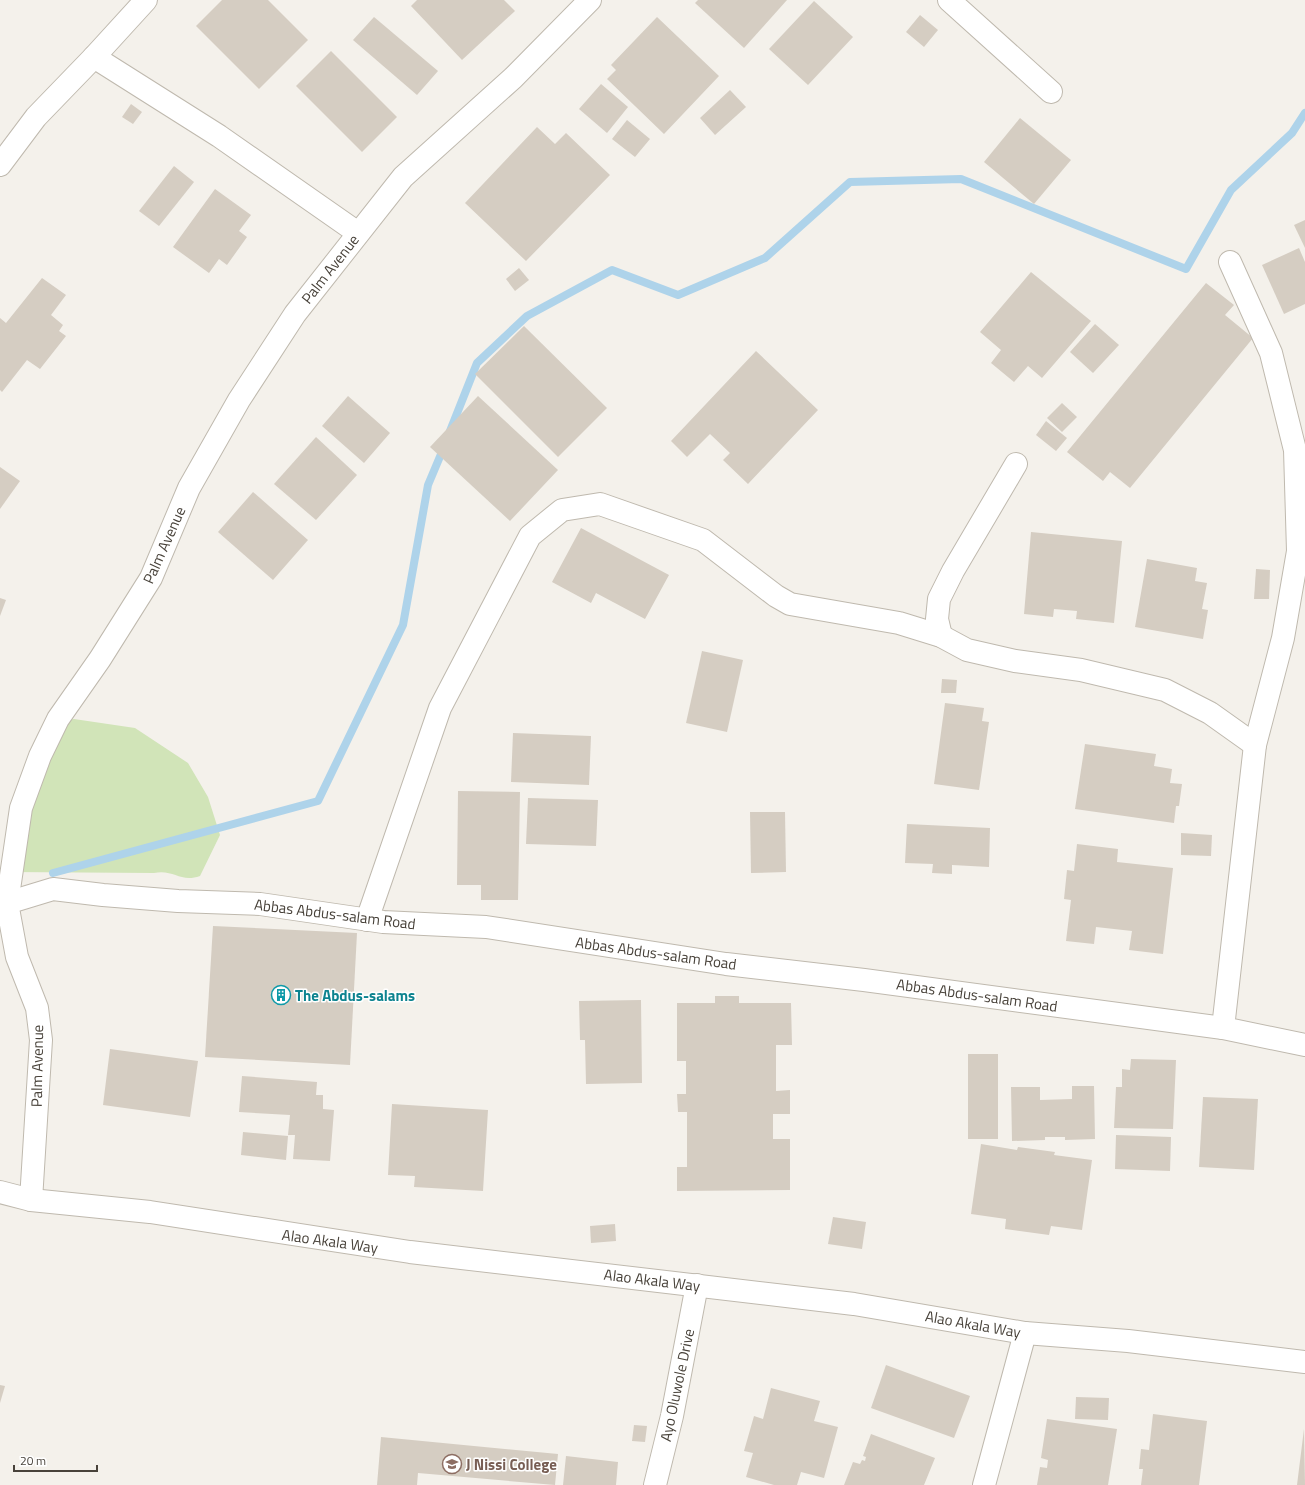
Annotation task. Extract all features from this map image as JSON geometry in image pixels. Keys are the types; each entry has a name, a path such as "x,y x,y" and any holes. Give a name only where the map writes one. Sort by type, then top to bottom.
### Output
{"street":[{"path":"0,165 36,117 146,0"},
{"name":"Palm Avenue","path":"32,1200 41,1040 37,1008 17,957 7,903 21,808 40,756 58,719 100,659 152,578 189,488 239,400 295,314 403,177 513,78 590,0"},
{"path":"949,0 1051,92"},
{"path":"94,57 219,136 358,233"},
{"path":"1224,1028 1255,745 1283,638 1298,551 1295,450 1271,353 1230,262"},
{"path":"941,636 936,619 939,599 953,571 1016,464"},
{"path":"367,920 440,708 530,536 562,510 600,504 703,540 790,604 899,623 941,636 967,650 1015,661 1081,670 1165,690 1210,713 1255,745"},
{"name":"Abbas Abdus-salam Road","path":"7,903 53,889 178,901 260,904 367,920 486,927 726,964 864,980 1224,1028 1305,1045"},
{"name":"Alao Akala Way","path":"0,1192 32,1200 150,1212 410,1252 854,1304 1025,1333 1143,1343 1305,1362"},
{"name":"Ayo Oluwole Drive","path":"655,1485 672,1416 697,1285"},
{"path":"984,1485 1025,1333"}],"green space":[{"path":"74,719 135,728 188,763 208,797 220,835 200,876 187,878 161,872 8,872 55,722"}],"building":[{"path":"222,0 268,0 308,40 259,89 196,26"},
{"path":"417,0 504,0 515,11 462,60 411,6"},
{"path":"698,0 787,0 744,48 695,3"},
{"path":"814,1 853,37 808,85 769,49"},
{"path":"920,15 938,30 924,47 906,32"},
{"path":"374,17 438,71 417,95 353,40"},
{"path":"657,17 719,76 664,134 607,79 616,70 611,65"},
{"path":"331,51 397,117 362,152 296,86"},
{"path":"601,84 628,107 607,133 579,109"},
{"path":"730,90 746,107 715,135 700,118"},
{"path":"131,104 142,112 133,124 122,117"},
{"path":"1020,118 1071,160 1034,204 984,162"},
{"path":"627,120 650,139 635,157 612,139"},
{"path":"537,127 555,144 566,133 610,175 526,261 465,203"},
{"path":"174,166 194,182 159,226 139,211"},
{"path":"215,189 251,215 239,231 247,237 227,265 219,259 209,273 173,247"},
{"path":"1305,220 1305,248 1294,225"},
{"path":"1299,248 1305,262 1305,304 1284,314 1262,265"},
{"path":"519,268 529,280 515,291 506,279"},
{"path":"1031,272 1091,321 1042,378 1028,366 1014,382 991,363 1001,350 980,332"},
{"path":"42,278 66,295 51,315 63,325 59,331 66,336 40,369 27,360 2,392 0,390 0,318 6,323"},
{"path":"1206,283 1234,305 1225,315 1253,338 1130,488 1110,472 1103,481 1067,452"},
{"path":"1095,324 1119,345 1093,373 1070,352"},
{"path":"524,326 607,408 558,457 475,374"},
{"path":"756,351 818,410 748,484 723,460 730,453 710,434 687,457 671,441"},
{"path":"348,396 390,433 364,463 322,426"},
{"path":"478,396 558,470 510,521 430,447"},
{"path":"1062,403 1077,417 1062,432 1047,418"},
{"path":"1046,421 1067,438 1056,451 1036,435"},
{"path":"316,437 357,475 316,520 274,484"},
{"path":"0,467 20,481 0,509"},
{"path":"253,492 308,540 273,580 218,532"},
{"path":"581,528 669,575 645,619 596,593 591,603 552,582"},
{"path":"1031,532 1122,541 1114,623 1076,619 1077,611 1054,609 1053,617 1024,614"},
{"path":"1147,559 1197,568 1195,581 1207,583 1202,609 1208,610 1203,639 1135,627"},
{"path":"1256,569 1270,570 1269,599 1254,599"},
{"path":"0,598 6,600 0,616"},
{"path":"702,651 743,660 727,732 686,723"},
{"path":"942,679 957,680 956,693 941,693"},
{"path":"945,703 984,708 982,721 989,722 979,790 934,784"},
{"path":"513,733 591,736 589,785 511,782"},
{"path":"1085,744 1156,754 1154,766 1172,769 1170,783 1182,784 1179,806 1176,806 1174,823 1075,809"},
{"path":"458,791 520,792 518,900 481,900 481,885 457,885"},
{"path":"528,798 598,800 596,846 526,844"},
{"path":"750,812 785,812 786,872 751,873"},
{"path":"907,824 990,828 989,867 952,865 952,874 932,873 933,864 905,863"},
{"path":"1181,833 1212,835 1211,856 1181,855"},
{"path":"1077,844 1118,849 1117,862 1173,868 1163,954 1129,950 1132,931 1096,927 1094,944 1066,941 1071,900 1064,899 1067,870 1074,871"},
{"name":"The Abdus-salams","path":"213,926 357,933 350,1065 205,1057"},
{"path":"715,996 739,996 739,1003 791,1003 792,1045 776,1045 776,1091 790,1090 790,1114 773,1114 773,1139 790,1139 790,1190 677,1191 677,1167 687,1167 687,1112 678,1112 677,1094 686,1094 686,1061 677,1061 677,1003 715,1003"},
{"path":"641,1000 642,1083 586,1084 585,1040 580,1040 579,1001"},
{"path":"110,1049 198,1061 190,1117 103,1105"},
{"path":"968,1054 998,1054 998,1139 968,1139"},
{"path":"1131,1059 1176,1060 1173,1129 1114,1128 1116,1087 1122,1087 1122,1069 1130,1070"},
{"path":"242,1076 317,1082 316,1095 323,1095 323,1109 334,1110 330,1161 293,1159 295,1135 288,1135 290,1115 239,1112"},
{"path":"1072,1086 1094,1086 1095,1139 1065,1140 1065,1137 1045,1137 1045,1140 1012,1141 1011,1087 1040,1087 1040,1100 1072,1099"},
{"path":"1203,1097 1258,1099 1254,1170 1199,1167"},
{"path":"392,1104 488,1110 483,1191 414,1187 415,1176 388,1175"},
{"path":"243,1132 288,1136 286,1160 241,1155"},
{"path":"1116,1135 1171,1137 1170,1171 1115,1169"},
{"path":"981,1144 1017,1150 1018,1147 1055,1152 1054,1155 1092,1160 1082,1230 1051,1226 1049,1235 1005,1229 1006,1219 971,1214"},
{"path":"833,1217 866,1222 862,1249 828,1244"},
{"path":"615,1224 616,1241 591,1243 590,1226"},
{"path":"886,1365 970,1396 954,1438 871,1408"},
{"path":"0,1385 5,1386 0,1403"},
{"path":"771,1388 820,1401 814,1421 838,1427 824,1478 801,1472 797,1485 774,1485 746,1477 753,1453 744,1451 754,1416 763,1419"},
{"path":"1076,1397 1109,1398 1108,1420 1075,1419"},
{"path":"1153,1414 1207,1421 1199,1485 1141,1485 1143,1469 1139,1469 1141,1449 1149,1450"},
{"path":"1047,1419 1117,1429 1108,1485 1037,1485 1040,1467 1047,1468 1048,1460 1041,1458"},
{"path":"634,1425 647,1426 645,1442 632,1441"},
{"path":"1304,1429 1305,1485 1297,1485"},
{"path":"871,1434 935,1458 924,1485 844,1485 853,1462 860,1464 862,1460 865,1461 866,1457 863,1456"},
{"path":"381,1437 558,1454 555,1485 418,1473 417,1485 377,1485"},
{"path":"566,1456 618,1462 616,1485 563,1485"}],"waterway":[{"path":"450,431 477,363 527,316 612,270 678,295 765,258 850,182 961,179 1186,269 1231,190 1292,133 1305,113"},
{"path":"53,873 318,801 403,625 428,485 444,447"}],"place":[{"name":"The Abdus-salams","path":"281,995"},
{"name":"J Nissi College","path":"452,1464"}]}
